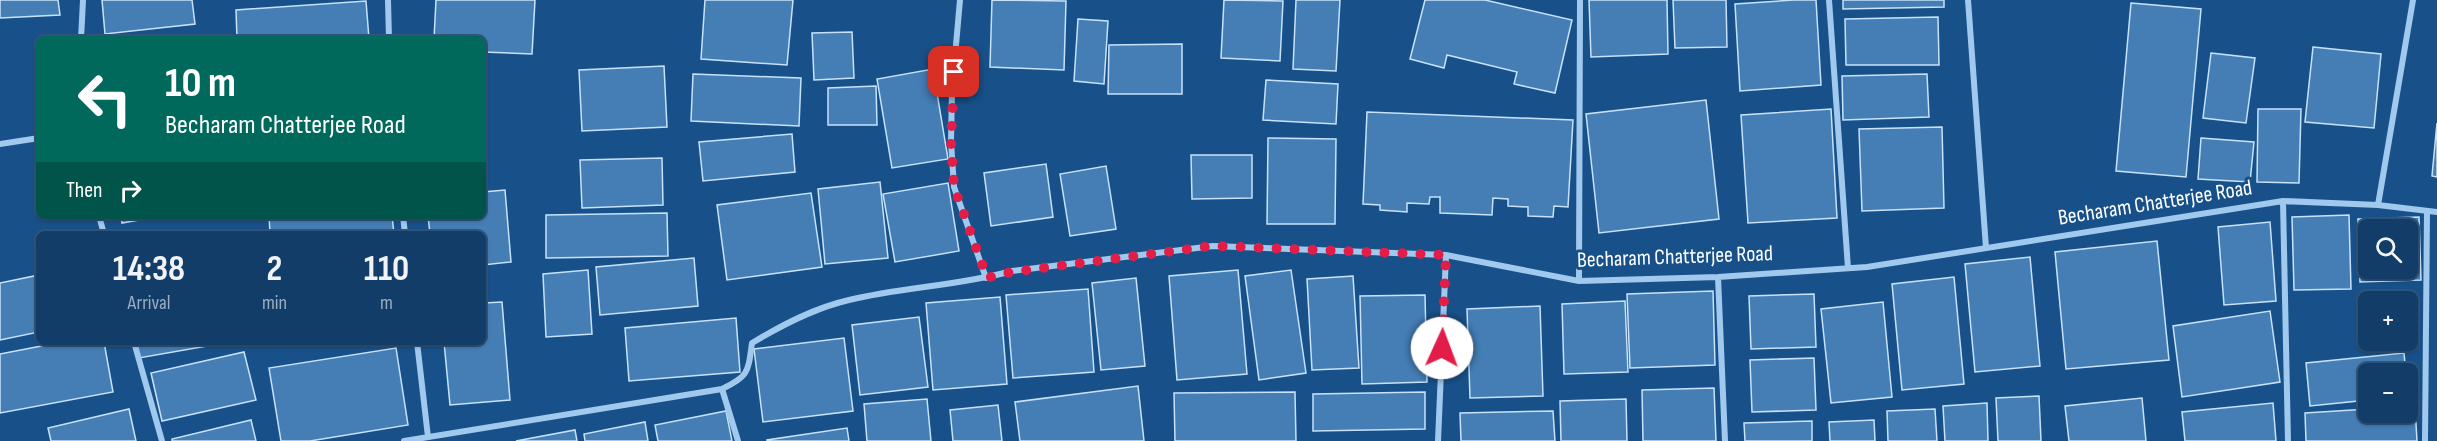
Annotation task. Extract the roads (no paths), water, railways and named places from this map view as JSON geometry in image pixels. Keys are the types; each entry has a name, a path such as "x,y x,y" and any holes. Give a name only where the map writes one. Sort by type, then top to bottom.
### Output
{"street":[{"path":"81,36 83,0"},
{"path":"388,0 389,36"},
{"path":"960,0 952,90 951,142 954,187 987,278"},
{"path":"1579,280 1580,0"},
{"path":"1829,0 1848,268"},
{"path":"1968,0 1986,248"},
{"path":"2379,205 2413,0"},
{"path":"0,144 36,138"},
{"path":"2283,201 2289,441"},
{"name":"Becharam Chatterjee Road","path":"722,389 742,379 749,366 752,343 788,322 848,300 1012,272 1213,246 1446,255 1579,280 1718,277 1848,268 2283,201 2379,205 2437,212"},
{"path":"2425,441 2427,211"},
{"path":"1438,441 1446,255"},
{"path":"1718,277 1725,441"},
{"path":"135,345 162,441"},
{"path":"417,345 428,437"},
{"path":"404,441 722,389 738,441"}]}
